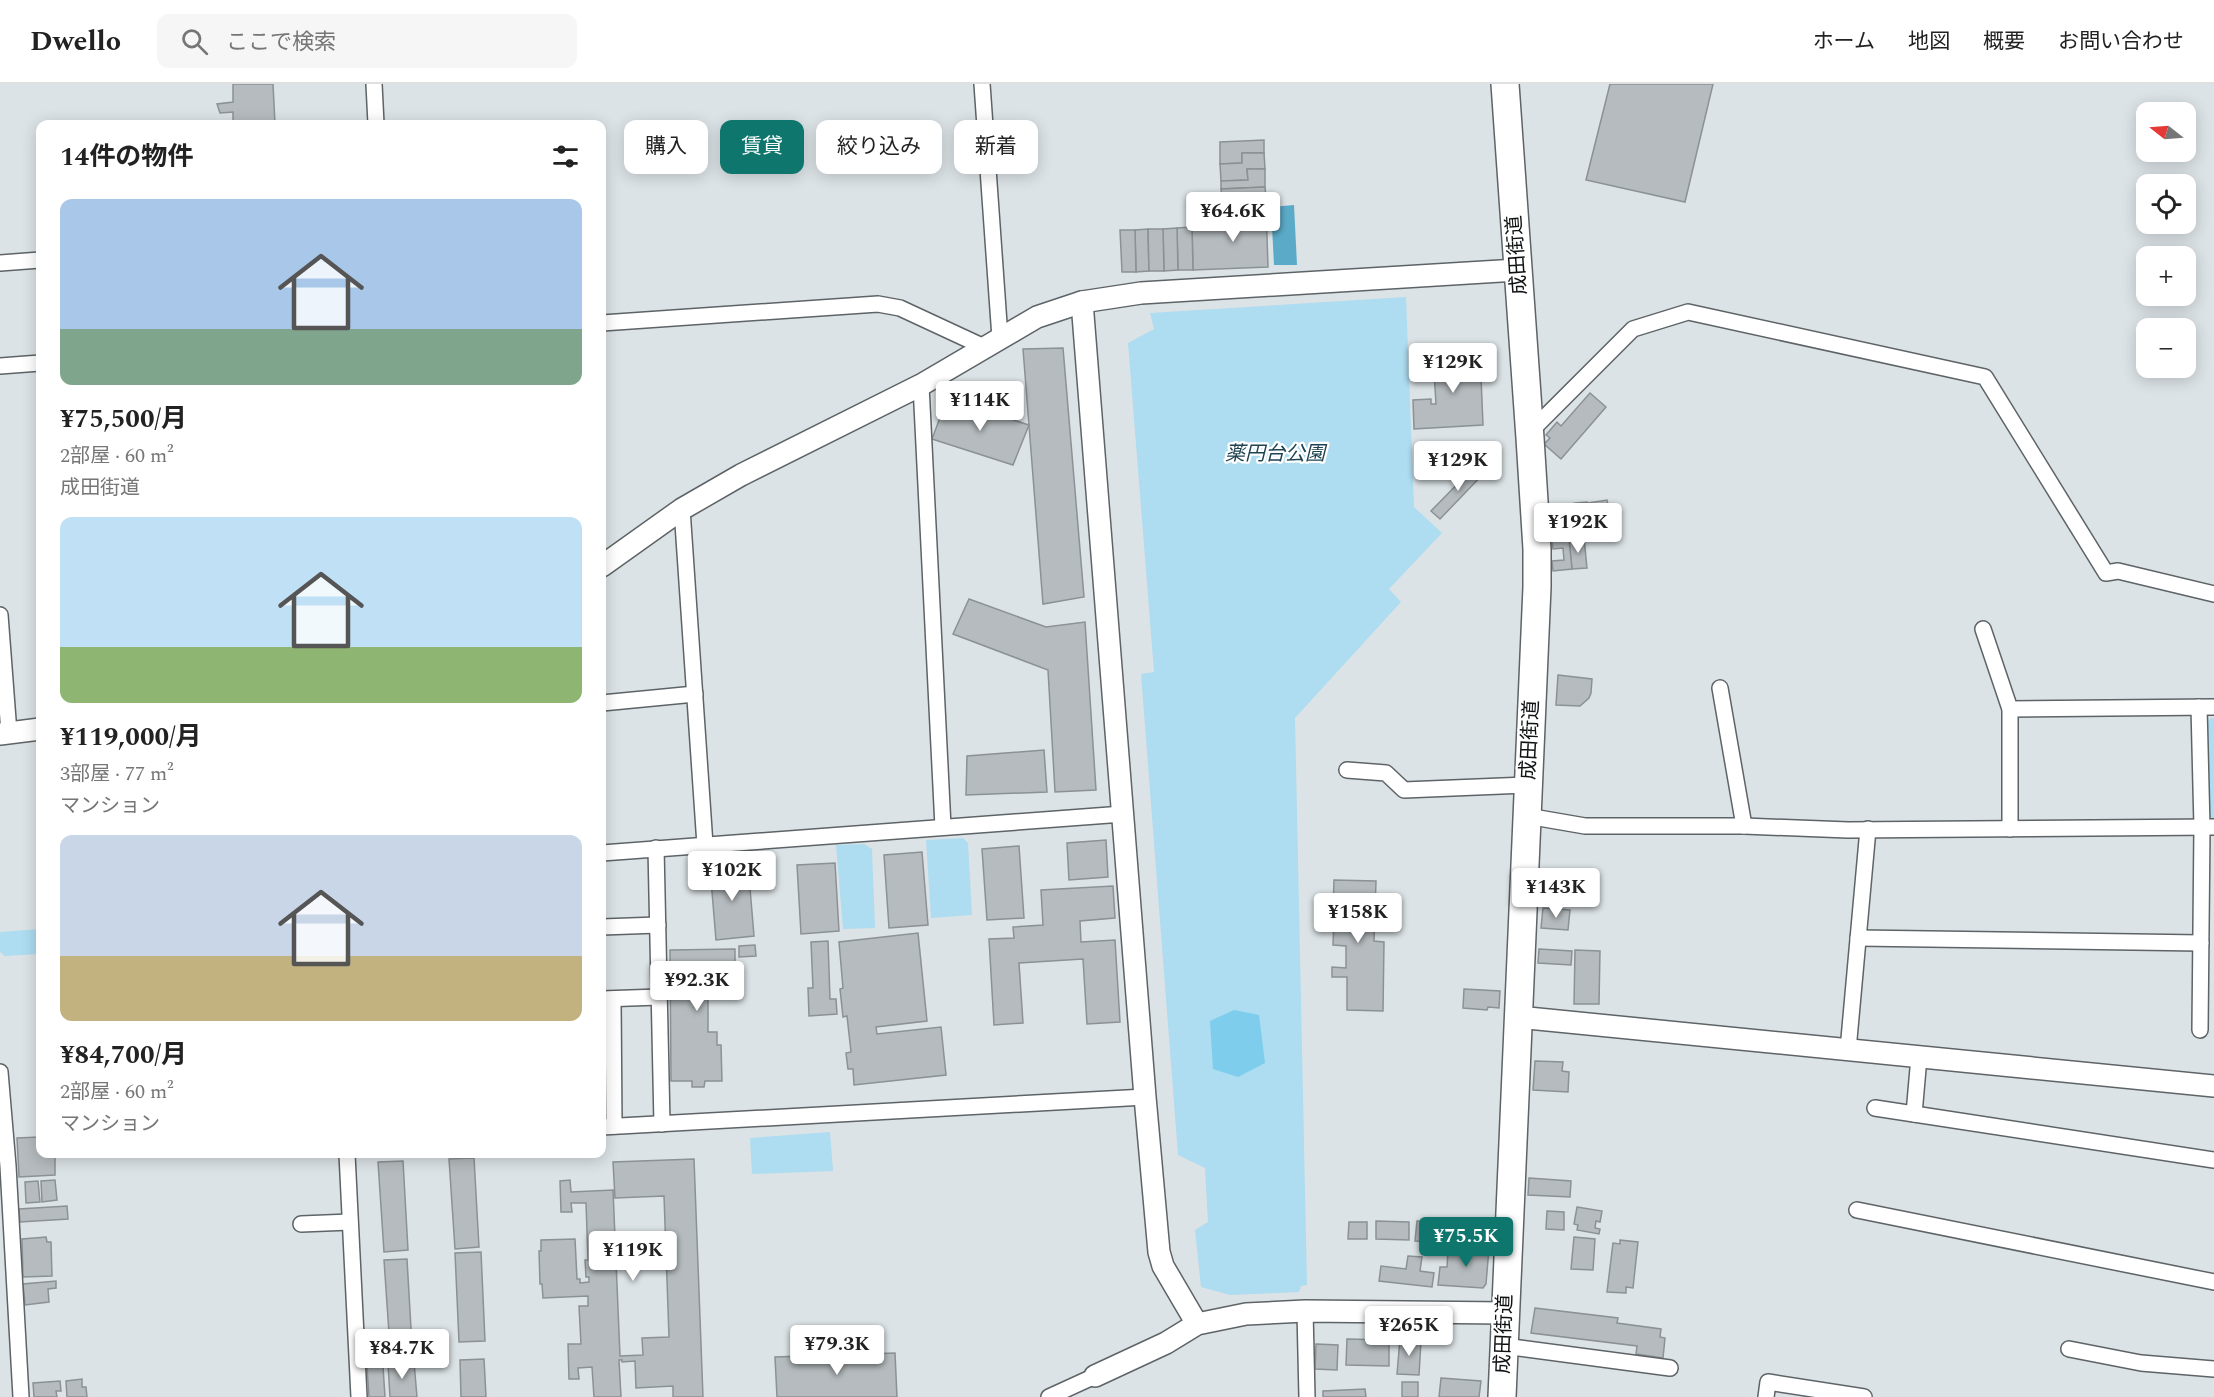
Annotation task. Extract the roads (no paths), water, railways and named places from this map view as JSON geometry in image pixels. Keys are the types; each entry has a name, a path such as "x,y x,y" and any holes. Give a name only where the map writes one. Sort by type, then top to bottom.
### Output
{"highway":[{"name":"成田街道","path":"1502,1397 1537,587 1530,432 1505,84"}],"street":[{"path":"374,84 376,120"},
{"path":"982,84 992,343"},
{"path":"0,263 36,260"},
{"path":"606,563 682,509 741,475 921,385 1037,317 1082,302 1142,292 1517,270"},
{"path":"1082,302 1159,1252 1163,1266 1197,1324"},
{"path":"606,323 878,304 900,308 992,343"},
{"path":"1530,432 1633,329 1688,312 1985,377 2106,573 2118,571 2214,594"},
{"path":"0,366 36,363"},
{"path":"921,385 943,827"},
{"path":"682,509 705,845"},
{"path":"0,615 4,733 36,729"},
{"path":"1983,629 2010,709 2010,829"},
{"path":"1720,688 1744,826"},
{"path":"606,703 695,694"},
{"path":"2010,709 2207,707 2208,827 2201,943 2200,1030"},
{"path":"1347,770 1386,773 1404,790 1528,784"},
{"path":"606,853 1123,814"},
{"path":"1527,816 1585,826 1744,826 1868,830 2208,827"},
{"path":"1848,1050 1868,830"},
{"path":"656,849 662,1124"},
{"path":"606,927 658,925"},
{"path":"1858,938 2201,943"},
{"path":"659,997 607,999 608,1126 1145,1096"},
{"path":"1518,1017 2214,1086"},
{"path":"1914,1114 1919,1057"},
{"path":"0,1072 8,1166 7,1289 21,1397"},
{"path":"1875,1108 2214,1160"},
{"path":"347,1158 359,1397"},
{"path":"1857,1210 2214,1282"},
{"path":"301,1224 350,1222"},
{"path":"1305,1311 1306,1397"},
{"path":"1049,1397 1166,1343 1197,1324 1246,1314 1305,1311 1506,1313"},
{"path":"1504,1346 1670,1368"},
{"path":"2068,1349 2140,1363 2214,1369"},
{"path":"1766,1397 1768,1382 1863,1397"}],"park label":[{"name":"薬円台公園","path":"1275,454"}]}
